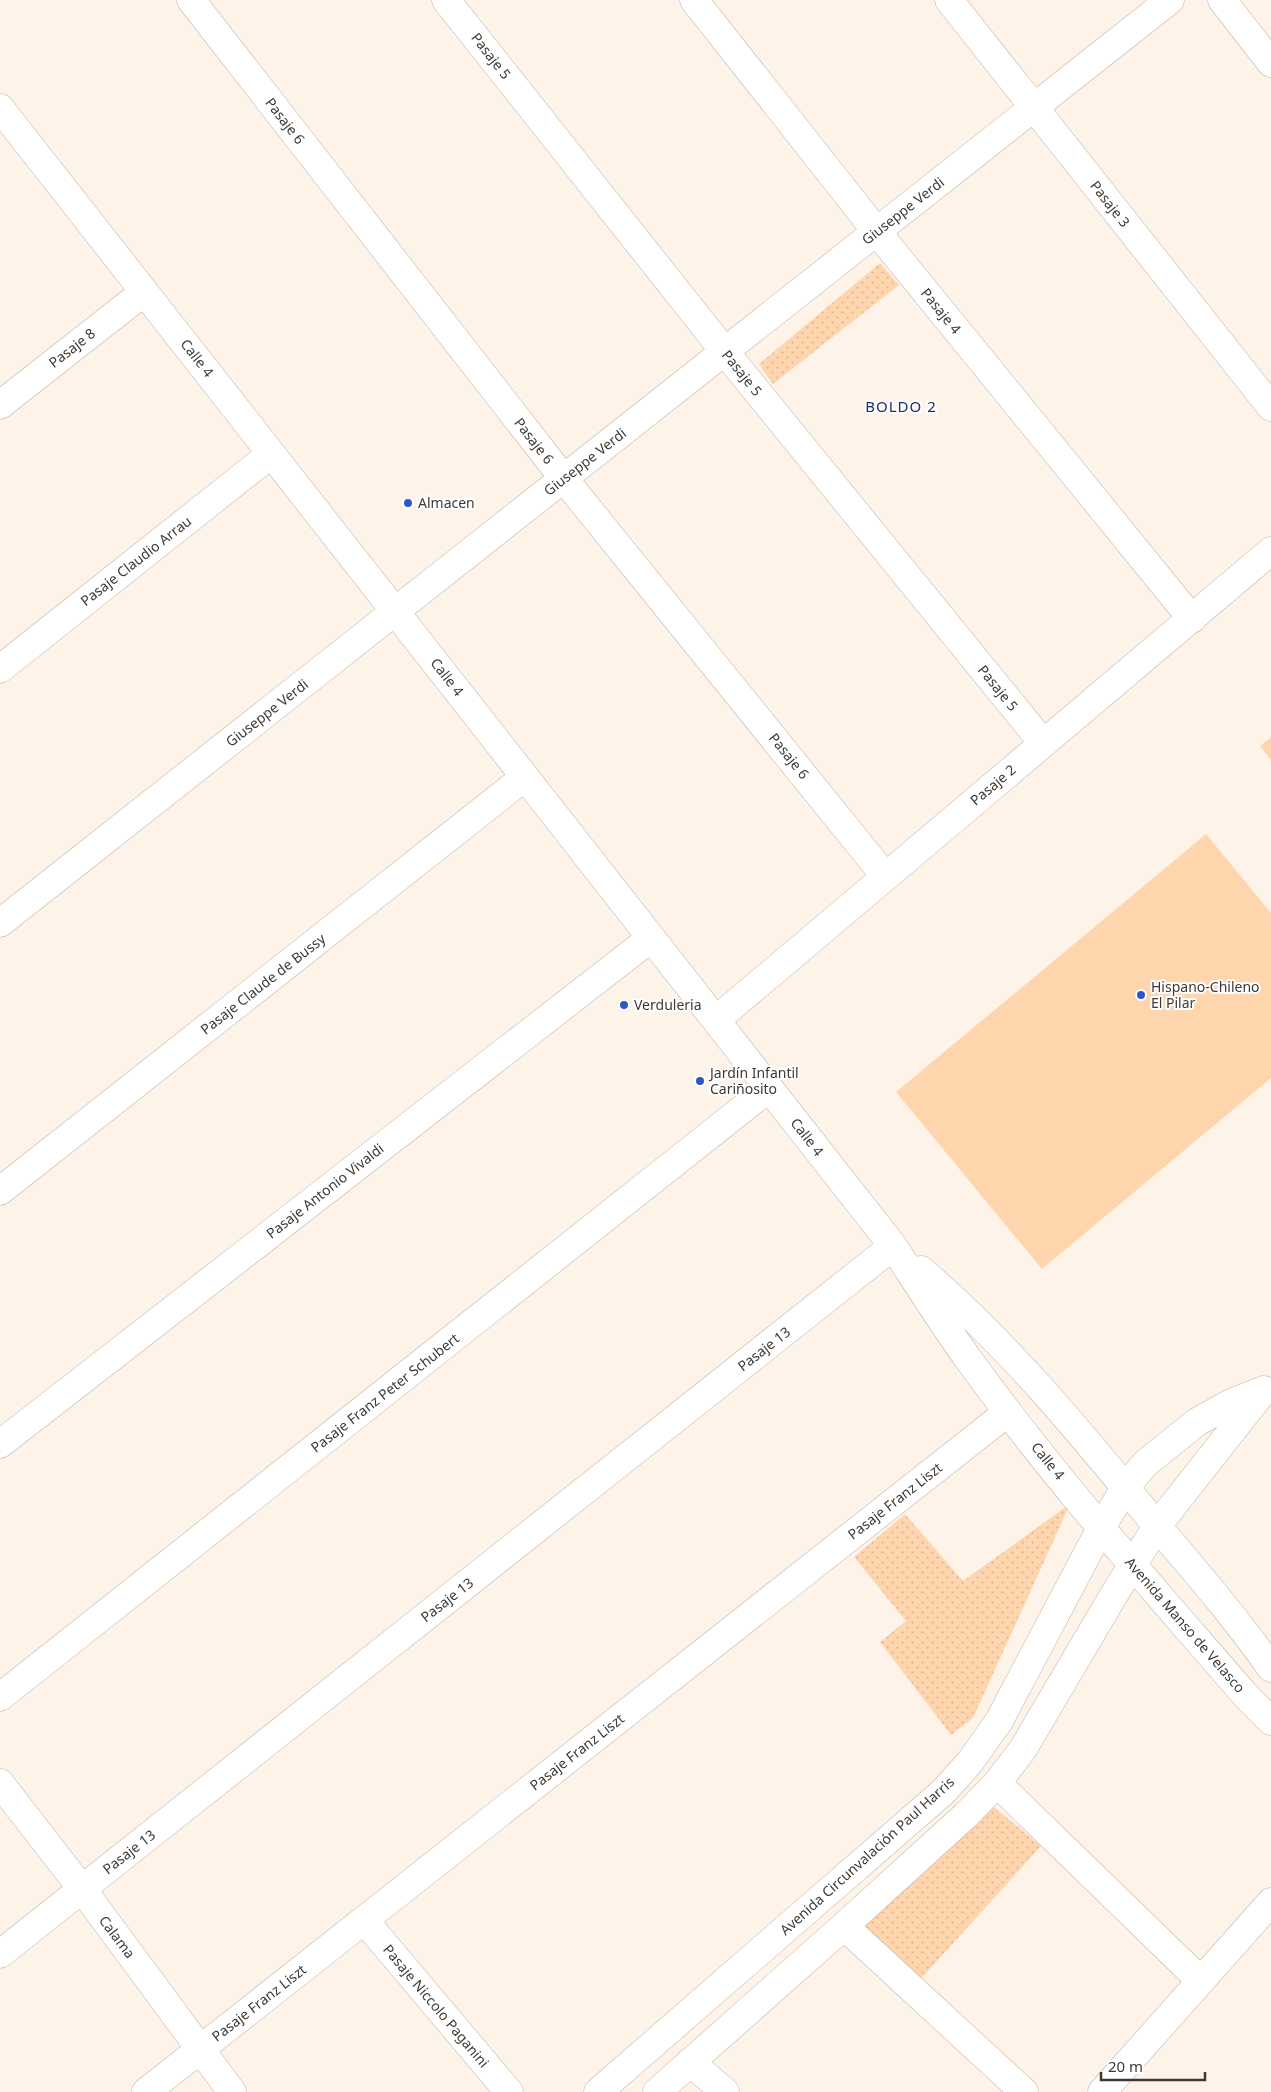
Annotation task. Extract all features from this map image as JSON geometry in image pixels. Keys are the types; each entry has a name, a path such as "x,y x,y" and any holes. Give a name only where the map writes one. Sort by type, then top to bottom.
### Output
{"street":[{"name":"Pasaje 6","path":"191,0 564,479 886,876"},
{"name":"Pasaje 5","path":"446,0 725,352 1043,743"},
{"name":"Pasaje 4","path":"694,0 877,232 1192,619"},
{"name":"Pasaje 3","path":"950,0 1271,407"},
{"name":"Giuseppe Verdi","path":"0,923 1170,0"},
{"path":"1222,0 1271,62"},
{"name":"Calle 4","path":"0,108 893,1246 968,1359 1101,1528"},
{"name":"Pasaje 8","path":"0,405 144,292"},
{"name":"Pasaje Claudio Arrau","path":"0,669 272,454"},
{"name":"Pasaje 2","path":"716,1020 1271,551"},
{"name":"Pasaje Claude de Bussy","path":"0,1191 525,778"},
{"name":"Pasaje Antonio Vivaldi","path":"0,1444 651,938"},
{"name":"Pasaje Franz Peter Schubert","path":"0,1697 769,1088"},
{"name":"Calle 4","path":"893,1246 968,1312 1007,1352 1126,1486"},
{"name":"Pasaje 13","path":"0,1954 893,1246"},
{"name":"Avenida Circunvalación Paul Harris","path":"598,2092 943,1792 970,1762 999,1721 1101,1528 1126,1486 1146,1463 1197,1422 1231,1403 1269,1391"},
{"name":"Avenida Circunvalación Paul Harris","path":"656,2092 844,1926 966,1815 998,1783 1023,1749 1133,1564 1158,1526 1269,1391"},
{"name":"Pasaje Franz Liszt","path":"146,2092 1008,1412"},
{"path":"1126,1486 1211,1589 1271,1668"},
{"name":"Avenida Manso de Velasco","path":"1101,1528 1246,1696 1271,1721"},
{"path":"998,1783 1201,1981"},
{"name":"Calama","path":"0,1784 82,1889 232,2092"},
{"path":"1102,2092 1271,1902"},
{"name":"Pasaje Niccolo Paganini","path":"364,1920 509,2092"},
{"path":"844,1926 1024,2092"},
{"path":"690,2062 726,2092"}],"shaded area":[{"path":"880,263 899,285 773,384 759,364"},
{"path":"1271,737 1271,760 1260,746"},
{"name":"Hispano-Chileno El Pilar","path":"1206,834 1271,913 1271,1078 1042,1269 896,1092"},
{"path":"1070,1504 973,1718 951,1735 880,1642 906,1621 854,1557 905,1514 963,1581"},
{"path":"994,1807 1041,1846 918,1982 858,1929"}],"place":[{"name":"Almacen","path":"408,503"},
{"name":"Hispano-Chileno El Pilar","path":"1141,995"},
{"name":"Verduleria","path":"624,1005"},
{"name":"Jardín Infantil Cariñosito","path":"700,1081"}],"district":[{"name":"BOLDO 2","path":"901,407"}]}
